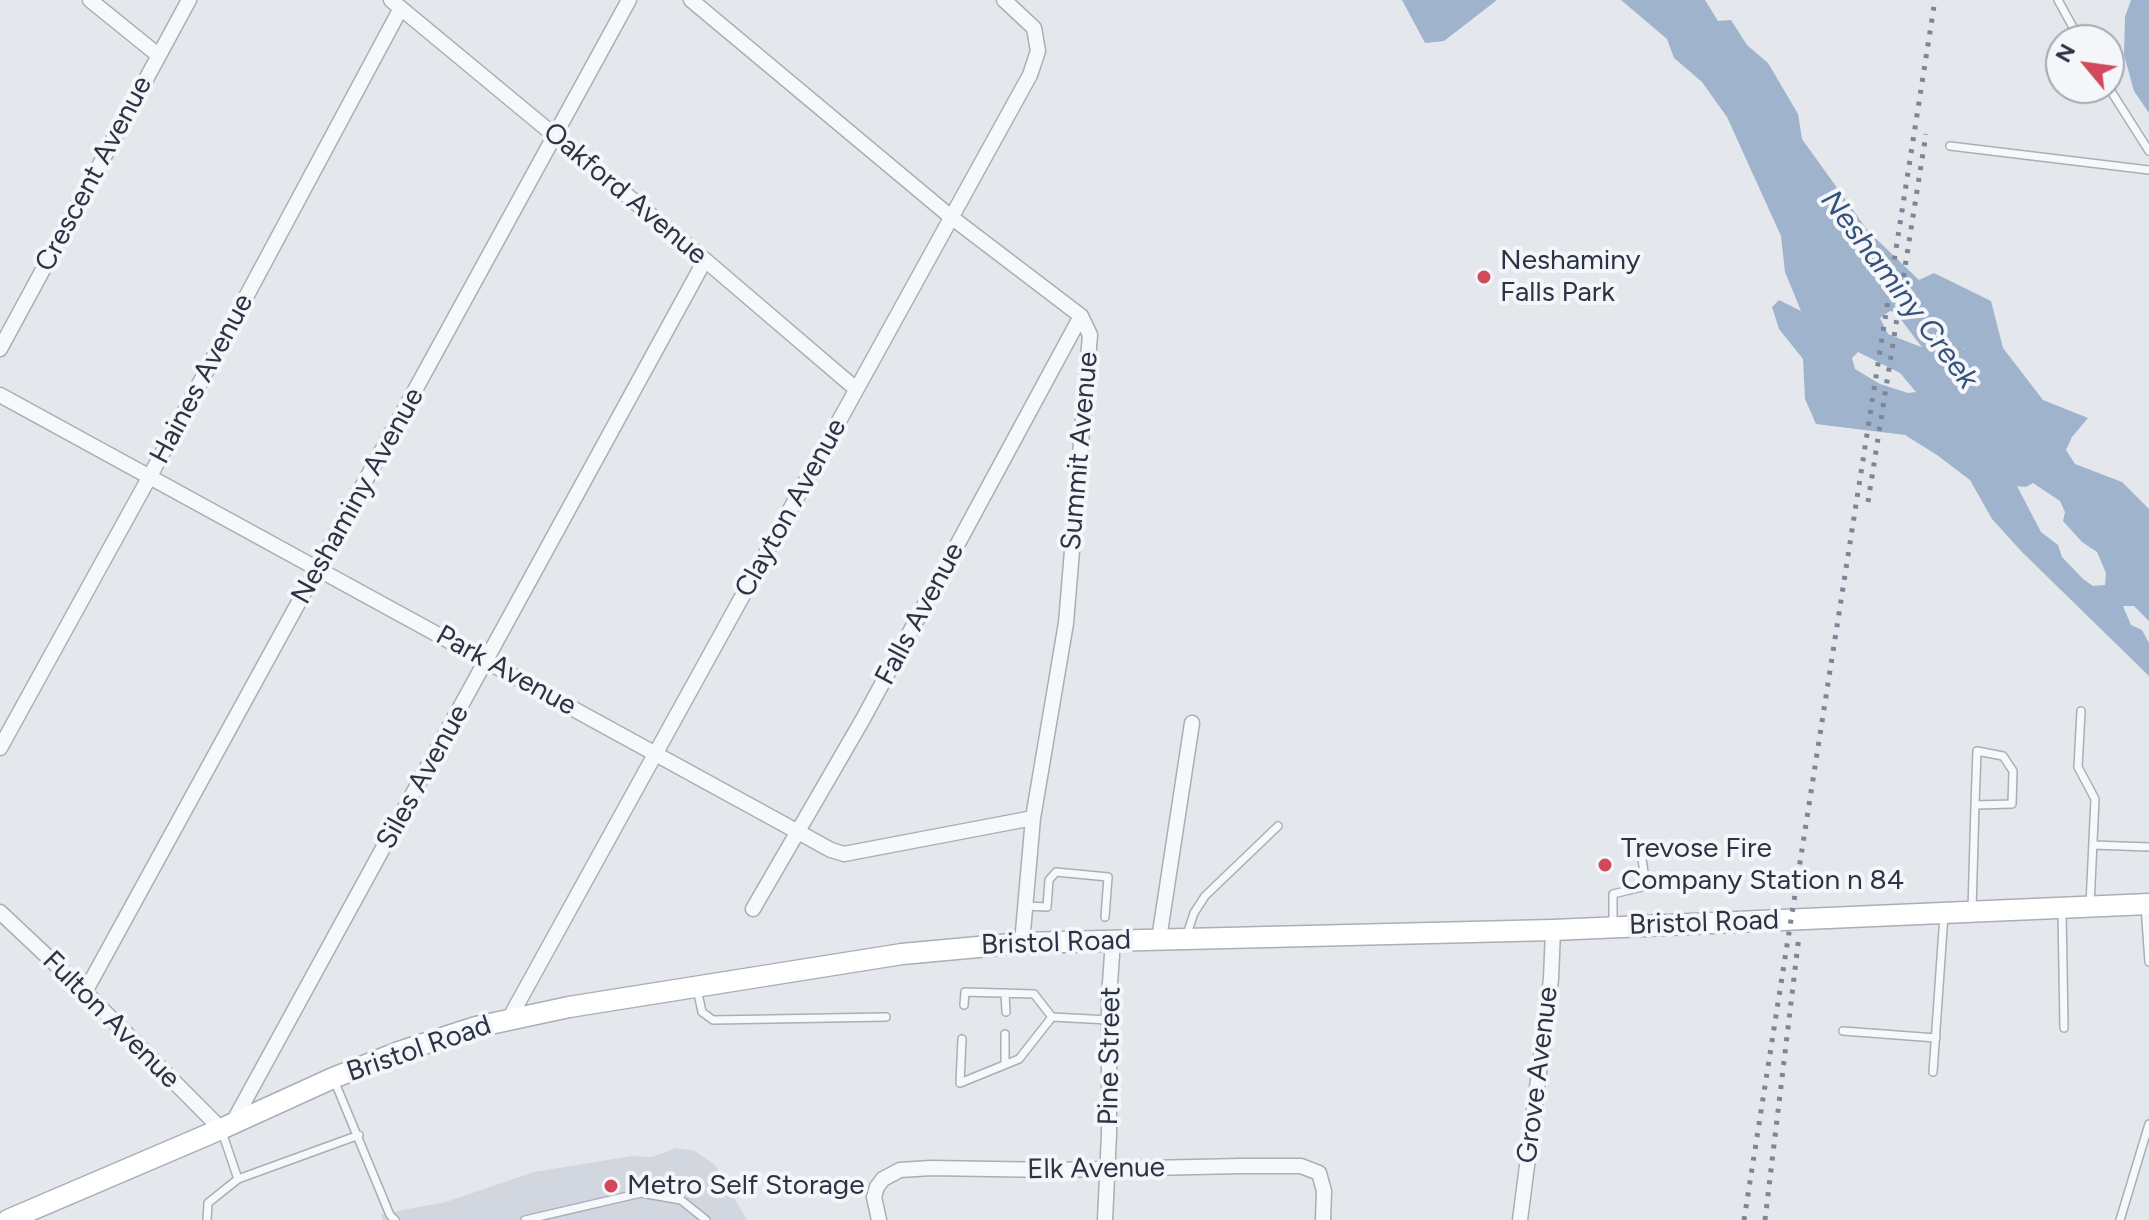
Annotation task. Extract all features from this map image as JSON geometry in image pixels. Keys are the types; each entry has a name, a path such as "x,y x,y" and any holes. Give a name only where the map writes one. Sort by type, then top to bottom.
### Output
{"main road":[{"name":"Bristol Road","path":"8,1220 333,1078 399,1052 509,1019 902,954 1022,943 1553,930 2147,904"}],"street":[{"path":"90,0 158,55"},
{"name":"Crescent Avenue","path":"0,349 189,0"},
{"name":"Neshaminy Avenue","path":"85,992 629,0"},
{"name":"Summit Avenue","path":"691,0 951,217 1081,316 1090,335 1066,623 1033,818 1022,943"},
{"name":"Clayton Avenue","path":"509,1019 1030,75 1038,51 1034,28 1004,0"},
{"name":"Oakford Avenue","path":"396,4 856,389"},
{"name":"Haines Avenue","path":"0,748 150,476 396,4"},
{"name":"Siles Avenue","path":"226,1127 487,661 705,260"},
{"name":"Falls Avenue","path":"753,909 800,832 1081,316"},
{"name":"Park Avenue","path":"0,395 844,854 1033,818"},
{"path":"1159,939 1192,723"},
{"name":"Fulton Avenue","path":"0,912 226,1127"},
{"name":"Grove Avenue","path":"1520,1220 1551,979 1553,930"},
{"name":"Pine Street","path":"1105,1220 1113,940"},
{"name":"Elk Avenue","path":"879,1220 874,1197 877,1187 892,1173 916,1169 1301,1166 1319,1173 1324,1191 1323,1220"}],"lane":[{"path":"2058,0 2071,24"},
{"path":"2119,104 2149,151"},
{"path":"1950,146 2149,170"},
{"path":"2081,711 2078,767 2095,799 2090,907"},
{"path":"1972,912 1975,805 1977,751 2003,756 2013,771 2012,804 1975,805"},
{"path":"1185,939 1194,913 1205,896 1278,826"},
{"path":"2093,845 2149,847"},
{"path":"1613,926 1613,894 1646,886 1641,852"},
{"path":"1025,906 1047,907 1049,880 1056,872 1108,877 1105,917"},
{"path":"2147,904 2149,962"},
{"path":"2062,908 2064,1028"},
{"path":"1933,1072 1945,913"},
{"path":"697,986 702,1012 713,1020 886,1017"},
{"path":"964,1005 965,992 1034,994 1052,1017 1109,1020"},
{"path":"1005,993 1006,1012"},
{"path":"962,1039 960,1083 1019,1059 1052,1017"},
{"path":"1843,1031 1936,1038"},
{"path":"1005,1034 1005,1064"},
{"path":"333,1078 390,1215 395,1220"},
{"path":"2120,1220 2149,1124"},
{"path":"226,1127 238,1179"},
{"path":"207,1220 208,1203 238,1179 359,1135"},
{"path":"525,1220 641,1193 681,1200 706,1220"}],"shaded area":[{"name":"Metro Self Storage","path":"676,1148 695,1151 715,1165 747,1220 383,1220 381,1214 446,1202 534,1172 632,1156 652,1157"}],"water":[{"path":"1402,0 1497,0 1444,41 1425,43"},
{"path":"1621,0 1705,0 1718,21 1731,20 1747,45 1768,63 1798,114 1802,139 1868,231 1919,280 1934,273 1991,301 2003,348 2043,400 2088,418 2072,437 2066,450 2075,464 2122,482 2149,509 2149,621 2134,606 2123,606 2131,625 2142,630 2149,643 2149,676 2022,552 1992,519 1970,480 1937,455 1905,435 1816,424 1805,399 1803,359 1779,329 1772,307 1779,300 1801,311 1785,272 1781,236 1727,117 1702,82 1674,58 1667,39","holes":["1890,311 1926,318 1965,350 1931,341 1921,347 1888,334 1880,318","1858,352 1900,373 1916,392 1908,393 1880,384 1855,369 1852,358","2033,483 2060,501 2065,512 2063,521 2082,542 2097,552 2106,573 2105,585 2093,586 2083,579 2062,557 2058,545 2041,532 2017,486 2026,487"]},
{"path":"2131,0 2149,0 2149,113 2134,91 2125,59 2125,17"}],"waterway":[{"name":"Neshaminy Creek","path":"1892,281 1963,375"}],"railway":[{"path":"1744,1220 1935,0"},
{"path":"1868,502 1926,134"},
{"path":"1765,1220 1799,936"}],"place":[{"name":"Neshaminy Falls Park","path":"1484,277"},
{"name":"Trevose Fire Company Station n 84","path":"1605,865"},
{"name":"Metro Self Storage","path":"611,1186"}]}
